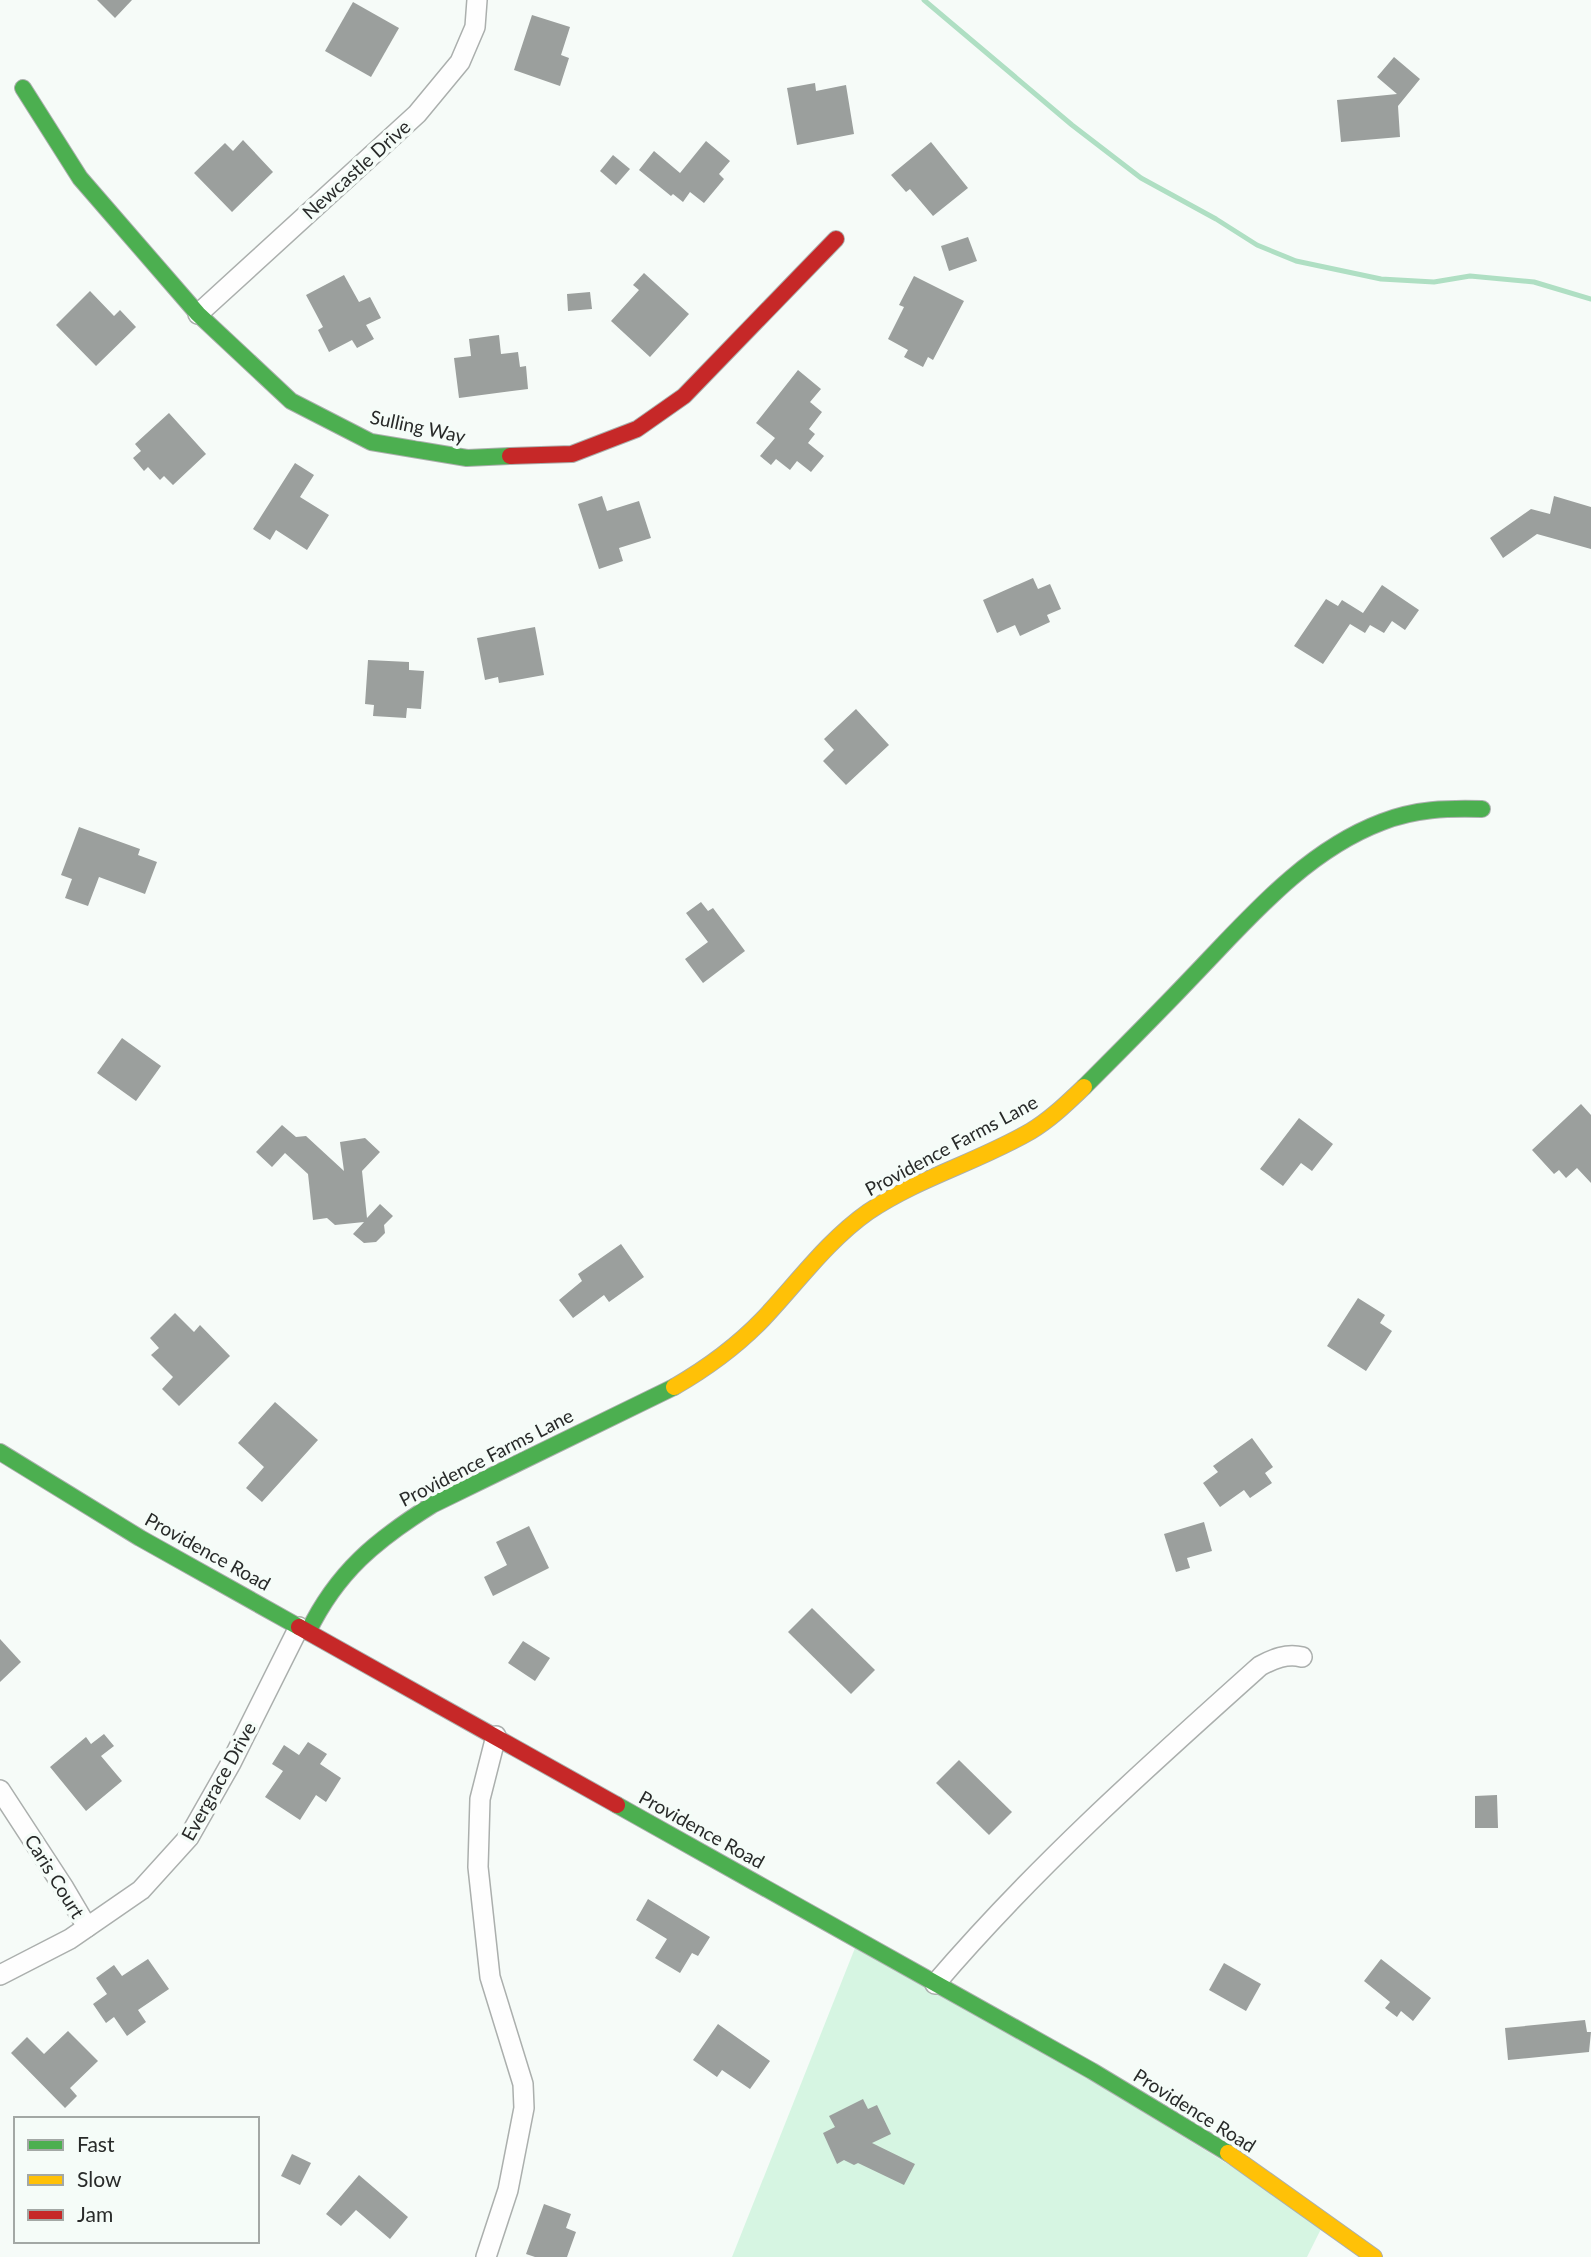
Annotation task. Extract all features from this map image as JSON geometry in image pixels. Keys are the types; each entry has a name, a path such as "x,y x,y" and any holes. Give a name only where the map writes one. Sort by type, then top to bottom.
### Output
{"street":[{"name":"Newcastle Drive","path":"198,314 417,114 460,62 475,27 477,0"},
{"name":"Sulling Way","path":"23,88 80,178 198,314 291,401 372,442 467,458 572,454 637,429 684,396 836,239"},
{"name":"Providence Farms Lane","path":"304,1630 339,1577 406,1521 432,1505 691,1378 748,1334 831,1244 866,1214 909,1187 1013,1141 1054,1115 1277,889 1316,857 1357,833 1408,814 1444,807 1482,809"},
{"name":"Providence Road","path":"0,1452 140,1538 1191,2129 1374,2257"},
{"name":"Evergrace Drive","path":"0,1975 70,1939 141,1890 190,1837 304,1630"},
{"path":"934,1984 1058,1850 1260,1666 1277,1658 1295,1655 1302,1657"},
{"path":"486,2257 508,2190 524,2108 523,2084 491,1977 478,1867 480,1799 496,1736"},
{"name":"Caris Court","path":"0,1790 87,1927"}],"green space":[{"path":"859,1938 1324,2223 1307,2257 732,2257"}],"building":[{"path":"97,0 132,0 115,18"},
{"path":"353,2 399,28 371,77 325,51"},
{"path":"532,15 570,27 561,55 569,58 560,86 514,70"},
{"path":"1394,57 1420,79 1398,106 1400,137 1341,142 1337,100 1397,94 1377,77"},
{"path":"815,83 816,91 846,85 854,134 797,145 787,88"},
{"path":"243,140 273,172 232,212 194,173 225,143 233,151"},
{"path":"706,141 730,161 719,174 724,179 704,203 690,192 683,202 673,194 671,196 639,170 654,151 680,173"},
{"path":"931,142 968,188 933,216 910,189 906,192 891,175"},
{"path":"613,155 630,169 616,185 600,171"},
{"path":"968,237 977,261 949,271 941,246"},
{"path":"644,273 689,314 650,357 611,321 639,290 633,285"},
{"path":"344,275 359,302 370,297 381,318 366,325 374,339 357,348 352,340 329,352 318,330 323,327 306,295"},
{"path":"914,276 964,301 933,360 928,357 923,367 904,357 908,350 888,339 904,307 899,305"},
{"path":"90,291 114,316 120,310 136,327 96,366 56,325"},
{"path":"590,292 592,309 568,311 567,294"},
{"path":"499,335 501,354 518,352 520,367 526,366 528,389 459,398 454,358 471,356 469,339"},
{"path":"798,370 821,389 810,402 822,412 809,429 815,434 808,443 824,456 811,472 797,461 790,470 776,459 771,465 760,456 775,438 756,423"},
{"path":"169,413 206,454 173,485 164,476 160,480 148,467 144,471 133,458 141,451 135,444"},
{"path":"295,463 314,475 300,497 329,515 307,550 276,530 270,540 253,529"},
{"path":"602,496 607,511 639,501 651,538 619,548 623,561 599,569 578,504"},
{"path":"1554,496 1591,507 1591,549 1537,534 1503,558 1490,538 1531,509 1550,514"},
{"path":"1033,578 1038,589 1050,584 1061,609 1047,615 1050,622 1020,636 1015,625 997,633 983,600"},
{"path":"1382,585 1419,610 1405,630 1392,621 1384,633 1370,625 1365,633 1350,624 1323,664 1294,646 1326,599 1338,606 1342,600 1363,613"},
{"path":"535,627 544,675 499,683 498,677 485,680 477,638"},
{"path":"368,660 409,662 409,670 424,671 421,709 407,708 406,718 373,716 374,705 365,704"},
{"path":"856,709 889,745 846,785 823,761 834,750 824,739"},
{"path":"79,827 140,849 138,855 157,862 145,894 99,877 88,906 65,898 72,879 61,875"},
{"path":"701,902 708,911 713,908 745,951 703,983 685,959 708,942 686,913"},
{"path":"122,1038 161,1066 136,1101 97,1073"},
{"path":"1581,1104 1591,1115 1591,1183 1577,1168 1566,1178 1559,1170 1554,1174 1532,1150"},
{"path":"1299,1118 1333,1144 1312,1171 1301,1163 1283,1186 1260,1169"},
{"path":"282,1125 296,1137 306,1136 344,1171 340,1142 365,1138 380,1152 362,1171 367,1218 380,1204 393,1216 384,1225 385,1233 376,1242 364,1243 353,1234 364,1222 335,1225 327,1218 313,1220 308,1174 285,1153 272,1167 256,1152"},
{"path":"621,1244 644,1277 609,1302 604,1295 573,1318 559,1300 582,1281 578,1274"},
{"path":"1358,1298 1385,1315 1380,1323 1392,1331 1366,1371 1327,1346"},
{"path":"175,1313 194,1332 200,1325 230,1356 179,1406 162,1389 173,1377 151,1355 159,1348 150,1338"},
{"path":"275,1402 318,1440 262,1502 246,1488 264,1467 238,1443"},
{"path":"1252,1438 1273,1467 1265,1473 1272,1483 1250,1498 1244,1490 1220,1507 1203,1483 1218,1472 1213,1466"},
{"path":"1204,1522 1212,1551 1187,1558 1190,1568 1176,1572 1164,1534"},
{"path":"529,1526 549,1568 493,1596 484,1577 507,1565 496,1542"},
{"path":"812,1608 875,1670 851,1694 788,1632"},
{"path":"0,1639 21,1662 0,1682"},
{"path":"523,1641 550,1658 535,1681 508,1663"},
{"path":"104,1734 114,1746 101,1756 122,1781 86,1811 50,1767 86,1737 91,1744"},
{"path":"308,1742 327,1754 320,1764 341,1778 326,1802 316,1795 300,1820 265,1797 283,1771 272,1764 284,1745 299,1755"},
{"path":"959,1760 1012,1812 989,1835 936,1783"},
{"path":"1497,1795 1498,1828 1475,1828 1475,1796"},
{"path":"648,1899 710,1937 698,1956 692,1953 680,1973 655,1958 667,1939 636,1920"},
{"path":"148,1959 169,1989 138,2010 146,2022 127,2036 114,2017 106,2023 93,2004 107,1994 96,1978 114,1965 122,1976"},
{"path":"1381,1959 1431,1998 1413,2021 1401,2011 1397,2017 1385,2008 1390,2002 1364,1981"},
{"path":"1224,1963 1261,1984 1246,2011 1209,1990"},
{"path":"1585,2020 1587,2032 1591,2032 1589,2052 1508,2060 1505,2028"},
{"path":"718,2024 770,2061 750,2089 722,2070 717,2077 693,2060"},
{"path":"68,2031 98,2061 70,2088 77,2096 65,2108 11,2053 27,2037 44,2054"},
{"path":"863,2099 868,2109 877,2105 891,2134 872,2143 915,2164 904,2185 858,2163 854,2165 844,2160 837,2164 823,2133 835,2127 829,2116"},
{"path":"292,2154 311,2163 300,2185 281,2176"},
{"path":"359,2175 408,2217 390,2239 356,2210 341,2226 326,2214"},
{"path":"544,2204 571,2214 566,2228 576,2232 567,2257 535,2257 526,2254"}],"waterway":[{"path":"924,0 1072,125 1141,178 1257,245 1296,261 1381,279 1434,282 1470,276 1534,282 1591,299"}],"traffic: fast":[{"path":"23,88 80,178 198,314 291,401 371,442 467,458 510,456"},
{"path":"1084,1087 1257,909 1303,868 1328,850 1382,822 1407,814 1444,809 1482,809"},
{"path":"308,1632 319,1611 345,1575 376,1545 412,1518 432,1505 674,1387"},
{"path":"0,1452 140,1538 299,1627"},
{"path":"617,1805 1092,2071 1228,2153"}],"traffic: slow":[{"path":"674,1387 743,1338 826,1249 868,1212 907,1189 1031,1131 1084,1087"},
{"path":"1228,2153 1374,2257"}],"traffic: jam":[{"path":"510,456 572,454 637,429 684,396 836,239"},
{"path":"299,1627 617,1805"}]}
